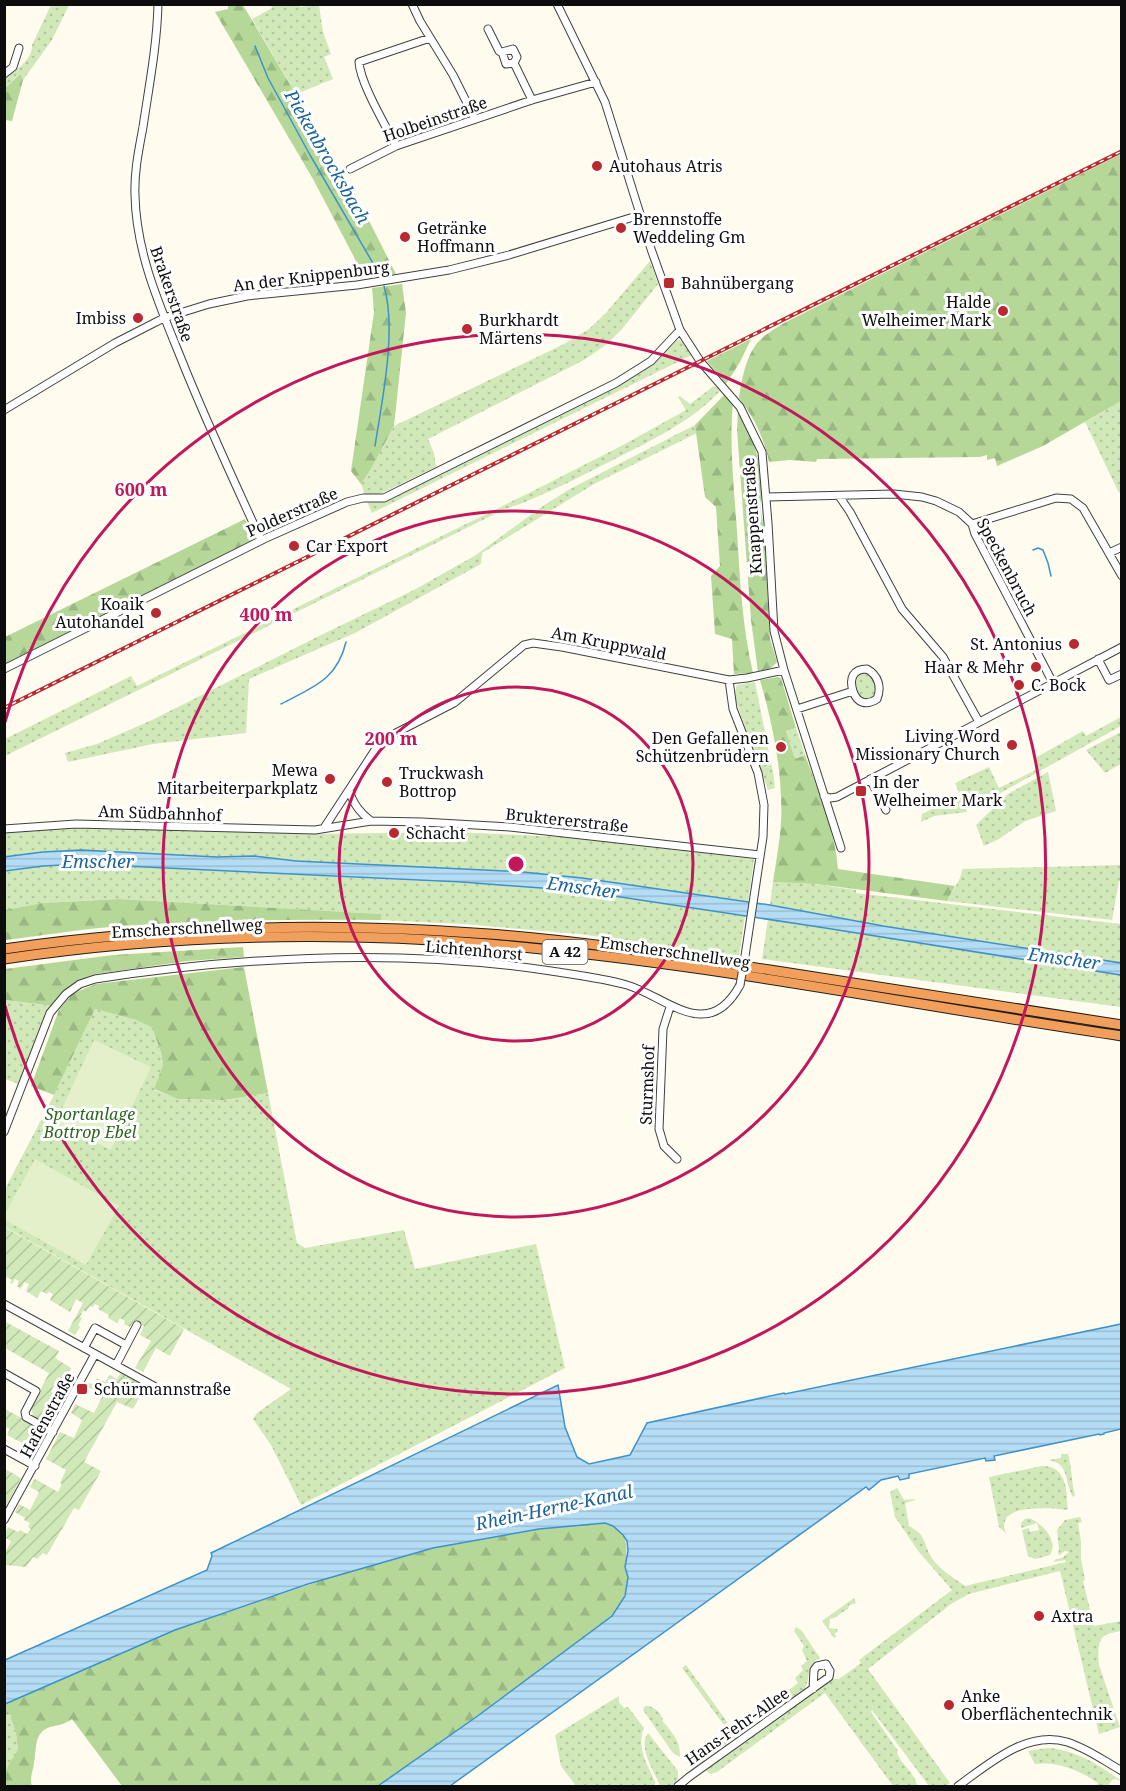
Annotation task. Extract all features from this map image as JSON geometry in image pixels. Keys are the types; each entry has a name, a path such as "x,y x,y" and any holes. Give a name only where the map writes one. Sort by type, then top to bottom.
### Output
{"highway":[{"name":"Emscherschnellweg","path":"4,949 115,936 255,927 363,927 490,934 724,963 1122,1025"},
{"name":"Emscherschnellweg","path":"4,959 127,945 249,938 400,939 487,944 605,956 1122,1036"}],"street":[{"name":"Brakerstraße","path":"158,4 156,41 138,156 135,193 137,227 145,264 164,318 208,426 261,540"},
{"path":"412,4 453,75 475,119"},
{"name":"Knappenstraße","path":"557,4 596,82 613,123 640,215 680,330 700,361 740,407 762,452 767,497 774,631 840,848"},
{"path":"488,29 506,64 514,63"},
{"path":"396,146 367,87 358,62 430,38"},
{"path":"4,74 13,67 19,48"},
{"path":"502,53 513,49 517,57 514,63"},
{"path":"514,63 532,100"},
{"name":"Holbeinstraße","path":"350,169 396,146 532,100 596,82"},
{"name":"An der Knippenburg","path":"4,410 115,343 164,318 208,304 248,296 366,284 449,270 509,255 640,215"},
{"name":"Polderstraße","path":"4,669 261,540 347,502 363,498 384,498 616,383 651,361 680,330"},
{"name":"Speckenbruch","path":"767,497 894,494 922,497 959,512 972,524 975,534 1053,683"},
{"path":"839,496 850,512 902,609 943,657 979,722"},
{"path":"972,524 1056,498 1071,499 1083,507 1122,576"},
{"path":"1109,553 1122,547"},
{"name":"Am Kruppwald","path":"324,828 375,750 390,736 454,703 524,645 533,643 562,647 729,680 784,670"},
{"path":"824,796 835,797 1122,647"},
{"path":"1098,659 1109,680 1122,674"},
{"path":"867,669 876,676 880,688 877,699 872,702 860,702 852,691 850,681 857,671 867,669"},
{"name":"Lichtenhorst","path":"4,1132 50,1013 66,994 81,984 95,980 202,966 283,960 351,957 453,960 531,968 613,982 643,992 689,1013 707,1013 721,1007 729,1002 740,985 764,820 762,789 756,766 733,709 729,680"},
{"path":"797,709 852,691"},
{"path":"870,779 886,810"},
{"path":"349,791 354,805 371,821"},
{"name":"Bruktererstraße","path":"315,830 371,821 422,822 510,827 760,855"},
{"name":"Am Südbahnhof","path":"4,829 76,824 315,830"},
{"name":"Sturmshof","path":"670,1006 663,1029 658,1129 664,1146 677,1159"},
{"path":"4,1304 161,1390"},
{"path":"116,1365 137,1325"},
{"path":"84,1348 95,1328 126,1345"},
{"name":"Hafenstraße","path":"4,1520 95,1354"},
{"path":"4,1374 36,1391 25,1412 26,1417 52,1432"},
{"path":"4,1449 35,1466"},
{"name":"Hans-Fehr-Allee","path":"678,1786 813,1689"},
{"path":"958,1786 1014,1748 1043,1740 1060,1740 1077,1746 1122,1771"}],"green space":[{"path":"51,5 69,5 52,40 23,80 19,74 5,88 5,79 29,56"},
{"path":"228,5 243,5 360,203 396,274 365,278 313,179 215,12 228,9"},
{"path":"271,5 300,5 300,7 319,5 323,32 331,54 324,57 333,79 296,94 252,19 272,8"},
{"path":"20,74 23,80 12,121 5,120 5,88"},
{"path":"1121,154 1121,401 1043,446 997,466 995,458 987,460 987,455 769,462 758,428 739,398 748,359 763,337 784,323"},
{"path":"650,261 658,284 607,344 584,360 428,439 434,453 436,467 380,494 365,495 361,484 394,426 562,345 589,329 605,314"},
{"path":"402,284 406,313 394,426 361,484 351,471 374,312 372,288"},
{"path":"751,339 740,362 726,384 707,361"},
{"path":"677,340 684,341 692,355 372,513 367,501 386,500 639,374"},
{"path":"714,386 721,390 697,412 642,445 559,487 503,510 5,756 5,739 131,676 137,686 529,493 686,410 678,397 680,396 690,404"},
{"path":"725,394 733,402 732,466 740,585 746,638 753,673 734,674 732,639 715,634 711,576 720,566 716,507 705,497 695,425"},
{"path":"1121,401 1122,491 1119,493 1085,422"},
{"path":"738,408 751,433 759,463 770,639 777,662 771,668 758,672 751,620 737,430"},
{"path":"695,425 697,433 594,484 482,553 481,564 355,633 249,679 246,733 153,744 68,762 65,753 97,744 152,720 414,590 476,555 568,490"},
{"path":"245,519 255,539 5,664 5,637"},
{"path":"862,672 871,673 878,688 875,696 868,700 858,697 853,680"},
{"path":"781,678 796,728 786,731 795,759 805,755 816,783 830,825 838,869 955,886 947,901 816,884 773,882 780,830 780,784 774,739 760,680"},
{"path":"755,682 774,778 775,788 768,790 734,696 737,685"},
{"path":"1121,717 1121,726 995,796 992,793 974,798 966,808 967,812 934,816 921,822 922,814 960,795 955,783 989,767 999,788 1038,769 1037,757 1083,731 1086,736"},
{"path":"796,728 805,755 795,759 786,731"},
{"path":"1121,732 1121,764 1105,773 1086,750"},
{"path":"1048,772 1056,811 1025,821 999,839 984,846 976,825 1008,794"},
{"path":"70,825 307,834 453,832 563,837 754,859 748,903 582,878 523,872 296,861 253,856 217,857 81,850 5,857 4,832"},
{"path":"83,864 521,886 581,891 745,916 739,956 579,934 381,920 380,914 119,899 42,903 5,910 5,871"},
{"path":"1121,865 1121,881 1119,881 1112,920 947,901 959,881 962,869"},
{"path":"773,882 815,884 856,890 856,893 1121,924 1121,963 883,926 770,905"},
{"path":"119,899 381,914 381,920 178,923 97,928 5,940 5,910 42,903"},
{"path":"768,919 1121,975 1121,1007 762,959"},
{"path":"243,947 244,957 188,961 96,974 70,987 53,1006 5,1000 5,969 113,955"},
{"path":"244,967 268,1093 224,1100 178,1099 154,1089 163,1065 152,1027 136,1020 95,1009 54,1095 31,1086 59,1010 72,994 95,984"},
{"path":"5,1000 53,1006 21,1085 5,1079"},
{"name":"Sportanlage Bottrop Ebel","path":"95,1009 152,1026 163,1065 154,1090 179,1099 224,1100 268,1093 297,1243 305,1248 404,1230 415,1269 536,1244 565,1368 301,1505 271,1445 253,1419 257,1413 291,1389 5,1227 5,1189"},
{"name":"Sportanlage Bottrop Ebel","path":"94,1040 151,1067 111,1150 55,1123"},
{"path":"35,1159 119,1206 86,1265 5,1220 5,1214"},
{"path":"4,1227 184,1329 170,1356 156,1348 143,1372 135,1368 151,1341 140,1335 144,1326 134,1321 130,1327 120,1318 117,1323 108,1318 109,1315 98,1309 99,1306 95,1304 93,1307 90,1306 86,1312 83,1310 78,1325 80,1327 75,1335 68,1331 83,1303 76,1299 70,1312 50,1300 53,1294 49,1292 47,1294 41,1291 37,1298 26,1291 29,1284 24,1282 21,1289 17,1286 19,1281 15,1279 12,1284 10,1283 12,1280 7,1277 5,1280"},
{"path":"4,1321 59,1351 55,1358 71,1368 64,1380 58,1377 51,1392 53,1393 38,1421 34,1418 31,1408 49,1373 5,1348"},
{"path":"121,1373 142,1385 143,1391 133,1409 117,1402 84,1462 101,1471 79,1510 74,1508 47,1555 43,1553 37,1559 33,1557 26,1567 5,1565 5,1553 11,1541 5,1538 8,1527 27,1534 31,1529 28,1527 30,1523 15,1512 19,1504 30,1510 39,1492 30,1487 35,1479 58,1492 62,1484 60,1483 66,1470 46,1459 60,1432 74,1438 82,1420 71,1413 75,1404 94,1413 103,1395 86,1386 87,1383 93,1384 97,1378 105,1382 110,1375 117,1379"},
{"path":"5,1409 47,1432 37,1451 7,1435 10,1429 7,1427 5,1431"},
{"path":"1061,1454 1068,1454 1075,1495 1073,1497 1063,1469 1055,1462 1048,1460 1061,1458"},
{"path":"1042,1466 1057,1470 1061,1475 1066,1488 1068,1510 1035,1508 1017,1511 1005,1521 1006,1533 999,1527 989,1477"},
{"path":"5,1469 21,1478 5,1508 4,1507"},
{"path":"897,1488 904,1500 915,1499 905,1503 909,1526 923,1538 937,1565 965,1586 1066,1562 1065,1560 1053,1562 1069,1552 1058,1554 1057,1530 1065,1520 1080,1517 1082,1522 1078,1523 1085,1580 1083,1581 1094,1626 1121,1621 1121,1631 1101,1639 1098,1654 1099,1665 1120,1727 1099,1734 1060,1571 969,1594 951,1604 868,1669 950,1783 945,1786 929,1786 872,1710 871,1712 898,1751 899,1758 914,1777 917,1786 893,1786 825,1693 717,1772 710,1774 706,1770 832,1679 839,1679 861,1663 859,1660 952,1590 919,1552 895,1517 890,1492"},
{"path":"1029,1518 1039,1524 1044,1528 1051,1538 1050,1555 1035,1559 1028,1556 1022,1530 1029,1528 1030,1532 1039,1530 1037,1523 1021,1528 1021,1523"},
{"path":"594,1523 612,1525 625,1538 627,1583 619,1607 612,1616 479,1715 378,1786 122,1786 72,1719 50,1727 38,1737 31,1778 32,1786 5,1786 4,1773 18,1749 10,1714 5,1715 5,1704 175,1630 347,1572 461,1542 539,1529"},
{"path":"854,1598 856,1603 849,1605 848,1609 830,1619 829,1628 837,1629 838,1632 835,1633 837,1636 834,1638 822,1621"},
{"path":"796,1627 802,1631 820,1658 810,1668 804,1690 760,1720 756,1714 769,1704 773,1705 798,1683 795,1678 803,1670 801,1666 807,1661 802,1650 804,1646 794,1631"},
{"path":"686,1665 733,1730 747,1721 751,1726 694,1768 686,1761 723,1734 724,1725 682,1668"},
{"path":"619,1696 619,1702 624,1708 628,1707 644,1728 642,1749 655,1786 576,1786 561,1766 555,1735"},
{"path":"645,1706 653,1708 660,1714 677,1741 680,1757 673,1753 643,1710"},
{"path":"10,1714 18,1749 5,1773 5,1715"},
{"path":"648,1733 678,1771 678,1778 674,1786 660,1786 646,1752 645,1739"},
{"path":"1047,1748 1067,1751 1086,1759 1121,1781 1116,1779 1112,1780 1108,1786 1096,1786 1098,1783 1068,1768 1044,1763 1035,1764 1028,1751"}],"water":[{"name":"Emscher","path":"81,850 217,857 253,856 296,861 523,872 582,878 770,905 883,926 1121,963 1121,975 581,891 461,882 83,864 5,871 4,857"},
{"name":"Rhein-Herne-Kanal","path":"1121,1324 1121,1429 994,1456 995,1460 986,1461 985,1458 909,1474 909,1478 900,1480 898,1476 881,1480 869,1490 866,1487 450,1786 378,1786 479,1715 612,1616 625,1596 628,1577 625,1567 627,1541 613,1526 605,1523 539,1529 433,1548 308,1584 175,1630 5,1704 5,1660 207,1570 211,1553 558,1385 565,1427 577,1457 589,1464 630,1455 647,1423"}],"waterway":[{"name":"Piekenbrocksbach","path":"255,46 268,78 381,277"},
{"name":"Piekenbrocksbach","path":"375,446 389,344 388,304 384,286"},
{"path":"1033,550 1038,548 1043,550 1051,576"},
{"path":"281,704 313,687 330,674 337,665 346,642"}],"railway":[{"path":"4,708 1122,151"}],"place":[{"name":"Autohaus Atris","path":"597,166"},
{"name":"Brennstoffe Weddeling Gm","path":"621,228"},
{"name":"Getränke Hoffmann","path":"405,237"},
{"name":"Bahnübergang","path":"669,283"},
{"name":"Halde Welheimer Mark","path":"1003,311"},
{"name":"Imbiss","path":"138,318"},
{"name":"Burkhardt Märtens","path":"467,329"},
{"name":"Car Export","path":"294,546"},
{"name":"Koaik Autohandel","path":"156,613"},
{"name":"St. Antonius","path":"1074,644"},
{"name":"Haar & Mehr","path":"1036,667"},
{"name":"C. Bock","path":"1019,685"},
{"name":"Living Word Missionary Church","path":"1012,745"},
{"name":"Den Gefallenen Schützenbrüdern","path":"781,747"},
{"name":"Mewa Mitarbeiterparkplatz","path":"330,779"},
{"name":"Truckwash Bottrop","path":"387,782"},
{"name":"In der Welheimer Mark","path":"861,791"},
{"name":"Schacht","path":"394,833"},
{"name":"Schürmannstraße","path":"82,1389"},
{"name":"Axtra","path":"1039,1616"},
{"name":"Anke Oberflächentechnik","path":"949,1705"}]}
